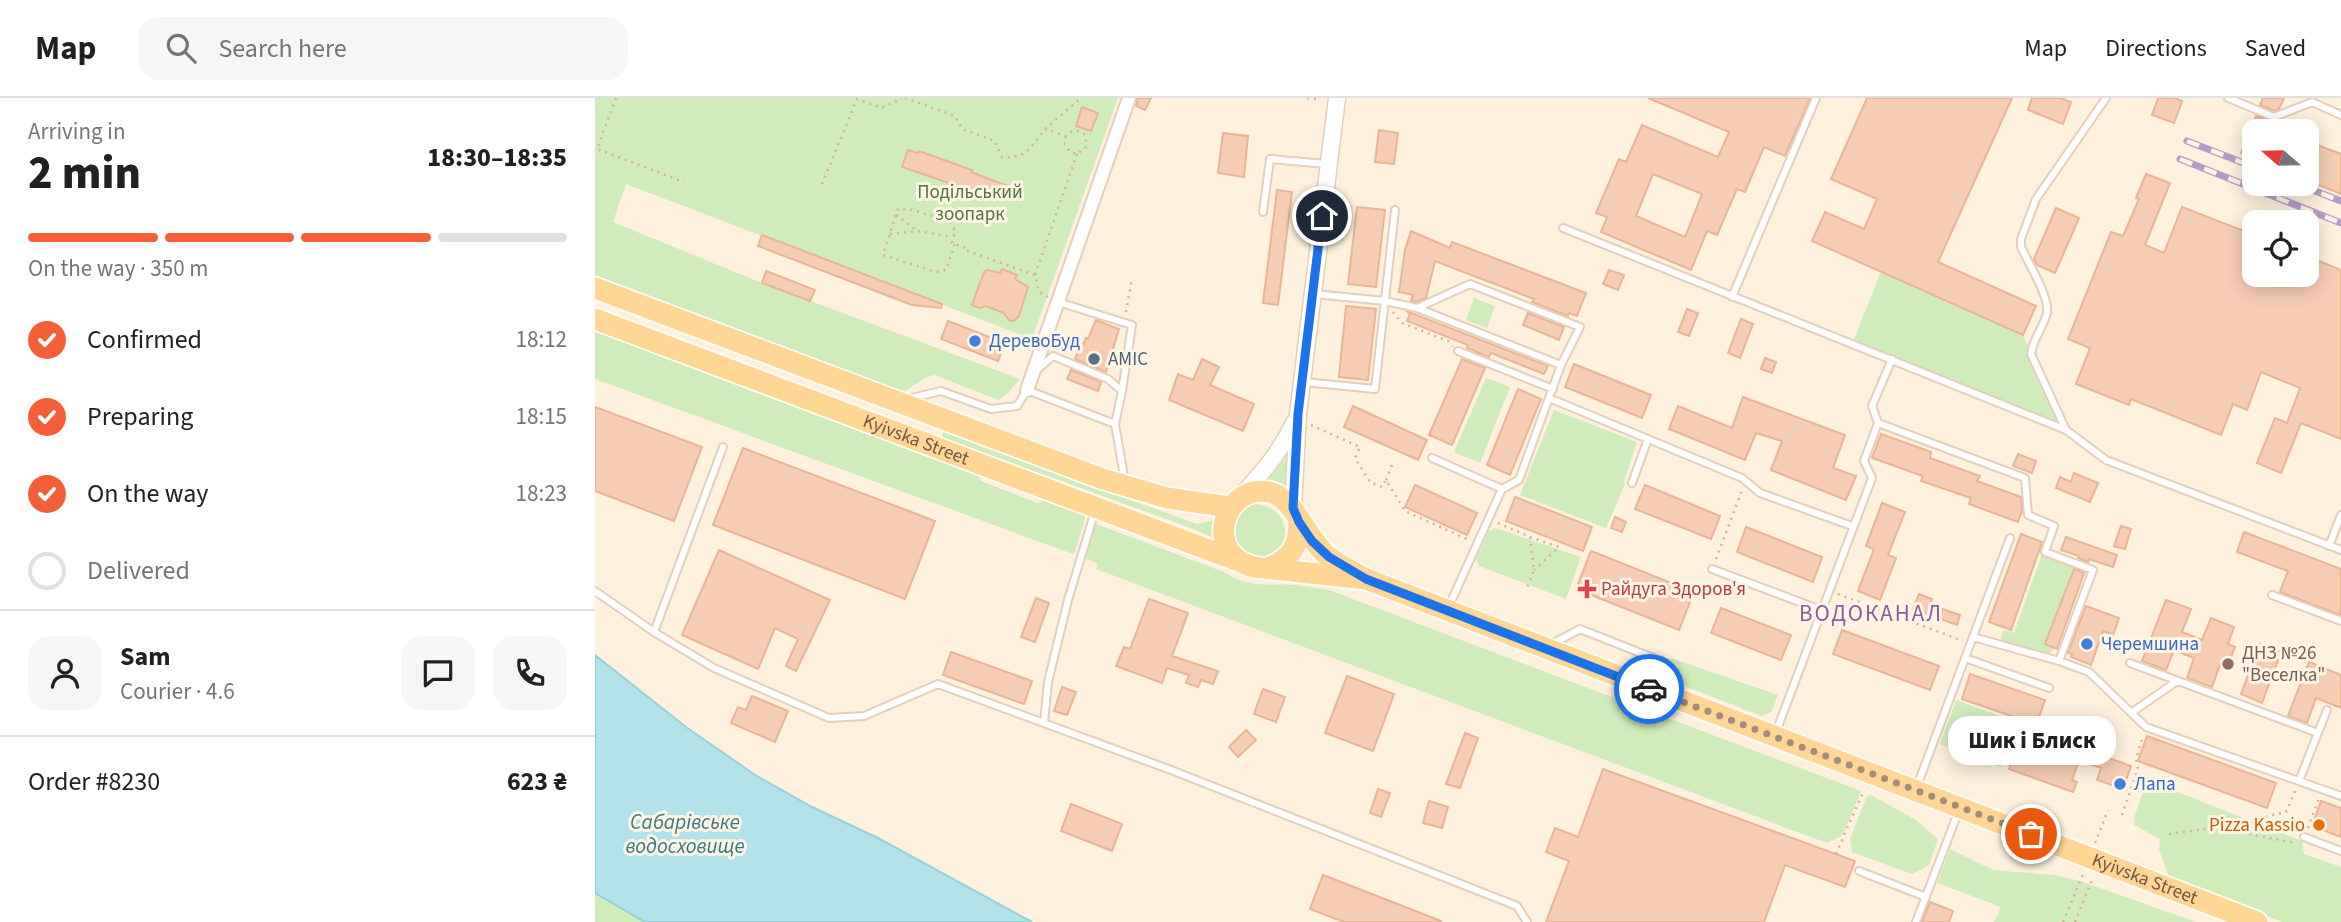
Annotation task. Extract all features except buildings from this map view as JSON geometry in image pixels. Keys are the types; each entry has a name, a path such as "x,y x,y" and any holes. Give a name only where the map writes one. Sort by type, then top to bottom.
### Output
{"main road":[{"name":"Kyivska Street","path":"595,288 1126,487 1167,498 1235,503"},
{"name":"Kyivska Street","path":"595,318 1238,561"},
{"path":"926,443 937,416"},
{"path":"1253,492 1269,492 1283,497 1312,541 1329,557 1366,579 1253,567 1238,561 1228,550 1223,536 1224,521 1235,503 1253,492"},
{"path":"1268,568 1283,562 1293,551 1299,537 1296,515"},
{"name":"Kyivska Street","path":"1366,579 2257,922"}],"street":[{"path":"1027,390 1129,98"},
{"path":"1296,515 1298,414 1328,164 1329,99"},
{"path":"1235,503 1270,465 1286,442 1298,414"}],"lane":[{"path":"1732,297 1816,98"},
{"path":"2066,430 2031,354 2033,343 2047,313 2047,301 2021,247 2021,239 2036,199 2106,98"},
{"path":"2228,98 2274,117 2312,102 2341,115"},
{"path":"1263,212 1269,159 1328,164"},
{"path":"1302,382 1375,389 1395,210"},
{"path":"1563,228 2066,430 2106,460 2341,550"},
{"path":"1417,308 1470,284 1580,327 1561,365 1519,480 1502,489 1447,611"},
{"path":"1312,294 1384,301 1417,308 1561,365"},
{"path":"1058,302 1132,325 1115,424 1126,487"},
{"path":"1458,351 1553,389"},
{"path":"1033,373 1053,356 1108,379 1122,391"},
{"path":"1774,737 1872,478 1864,461 1878,423 1872,406 1892,359"},
{"path":"895,401 941,391 992,410 1017,405 1027,390 1115,424"},
{"path":"1549,398 1746,481 1761,493 1852,526"},
{"path":"1878,423 2025,478 2028,515 2053,526 2046,552 2093,570 2059,661"},
{"path":"1632,483 1648,439"},
{"path":"654,632 723,447"},
{"path":"1433,458 1502,489"},
{"path":"1044,723 1051,670 1068,600 1096,508"},
{"path":"2329,545 2338,532 2341,515"},
{"path":"1915,790 2010,538"},
{"path":"1713,569 1821,610"},
{"path":"595,591 654,632 714,668 829,718 864,716 938,684 1171,770 1517,906 1527,922"},
{"path":"2272,595 2341,621"},
{"path":"1545,648 1580,629 1666,663 1679,701"},
{"path":"1972,640 2059,661 2089,672 2146,727 2341,796"},
{"path":"1965,658 2049,688"},
{"path":"2130,663 2318,733"},
{"path":"2131,713 2177,681"},
{"path":"2299,781 2327,710"},
{"path":"1916,922 1960,807"},
{"path":"2304,837 2341,851"},
{"path":"1859,871 1926,897"}],"path":[{"path":"616,98 597,149 684,182"},
{"path":"821,184 857,99 882,108 903,98 955,116 962,129 995,141 1002,157 1020,156 1027,152 1045,129 1081,98"},
{"path":"1307,98 1329,99"},
{"path":"1045,129 1066,136"},
{"path":"1058,302 1039,292 1035,275 1077,154 1086,147 1086,136 1076,130 1066,136 1064,143 1067,150 1077,154"},
{"path":"955,244 946,270 936,272 883,255 898,209 913,210 951,222 955,231 952,243 955,244 1035,275"},
{"path":"896,215 918,232"},
{"path":"890,234 918,232 953,238"},
{"path":"1124,322 1132,278"},
{"path":"1384,301 1402,323 1448,341 1458,351"},
{"path":"1311,425 1360,447 1355,458 1370,482 1381,487 1392,465"},
{"path":"1386,481 1405,511 1477,544"},
{"path":"1713,569 1746,481"},
{"path":"1488,519 1559,547 1534,570 1527,588"},
{"path":"1530,537 1534,570"},
{"path":"1829,591 1972,640"},
{"path":"2122,816 2138,769 2136,759 2146,727"},
{"path":"2169,834 2230,825 2286,812 2299,781"},
{"path":"2230,825 2249,834 2291,842 2304,837 2322,789"},
{"path":"1836,854 1864,790"},
{"path":"2063,922 2082,876"},
{"path":"2075,922 2092,880"}],"green space":[{"name":"Подільський зоопарк","path":"595,98 1118,98 1032,339 626,184 613,222 762,283 1020,379 999,400 934,375 901,394 595,279"},
{"path":"1881,272 2023,335 2066,430 1852,344"},
{"path":"1474,298 1495,306 1487,328 1466,320"},
{"path":"595,330 977,473 981,481 1037,503 1047,500 1086,515 1075,552 1073,554 595,379"},
{"path":"1486,378 1510,387 1480,463 1454,452"},
{"path":"1554,410 1637,442 1625,484 1606,528 1520,495"},
{"path":"943,432 1197,524 1214,520 1214,538 943,438"},
{"path":"1293,449 1289,486 1269,479"},
{"path":"1254,504 1274,510 1284,524 1283,541 1271,558 1238,556 1228,525 1245,506"},
{"path":"1096,524 1242,581 1329,590 1861,791 1843,835 1827,843 1096,569 1098,564 1084,558"},
{"path":"1495,528 1581,557 1566,599 1479,566 1476,559 1489,531"},
{"path":"2042,554 2075,566 2045,644 2055,648 2049,654 2000,641 2004,630 2014,633"},
{"path":"1671,658 1778,695 1771,712 1762,716 1679,684 1670,662"},
{"path":"1956,700 2022,724 2010,752 2006,751 2001,767 1940,744"},
{"path":"2157,784 2302,841 2304,854 2341,867 2341,922 2282,922 2169,878 2159,849 2160,839 2134,825 2143,792 2148,793 2150,788 2155,789"},
{"path":"1871,795 1916,820 1938,839 1929,865 1912,874 1852,852 1850,839 1867,796"},
{"path":"1950,849 1993,870 2054,875 2080,881 2196,922 1994,922 2001,907 1937,883"},
{"path":"595,893 645,922 595,922"}],"water":[{"name":"Сабарівське водосховище","path":"595,655 686,727 755,775 1032,922 645,922 595,893"}],"railway":[{"path":"2187,141 2242,162"},
{"path":"2180,159 2341,223"},
{"path":"2319,192 2341,201"}],"way so far":[{"path":"1649,689 2031,834"}],"place":[{"name":"ДеревоБуд","path":"975,341"},
{"name":"АМІС","path":"1094,359"},
{"name":"Райдуга Здоров'я","path":"1587,589"},
{"name":"Черемшина","path":"2087,644"},
{"name":"ДНЗ №26 \"Веселка\"","path":"2228,664"},
{"name":"Лапа","path":"2120,784"},
{"name":"Pizza Kassio","path":"2319,825"},
{"name":"Шик і Блиск","path":"2031,834"}],"district":[{"name":"ВОДОКАНАЛ","path":"1871,613"}],"route":[{"path":"1322,216 1298,414 1293,508 1312,541 1329,557 1366,579 1649,689"}]}
